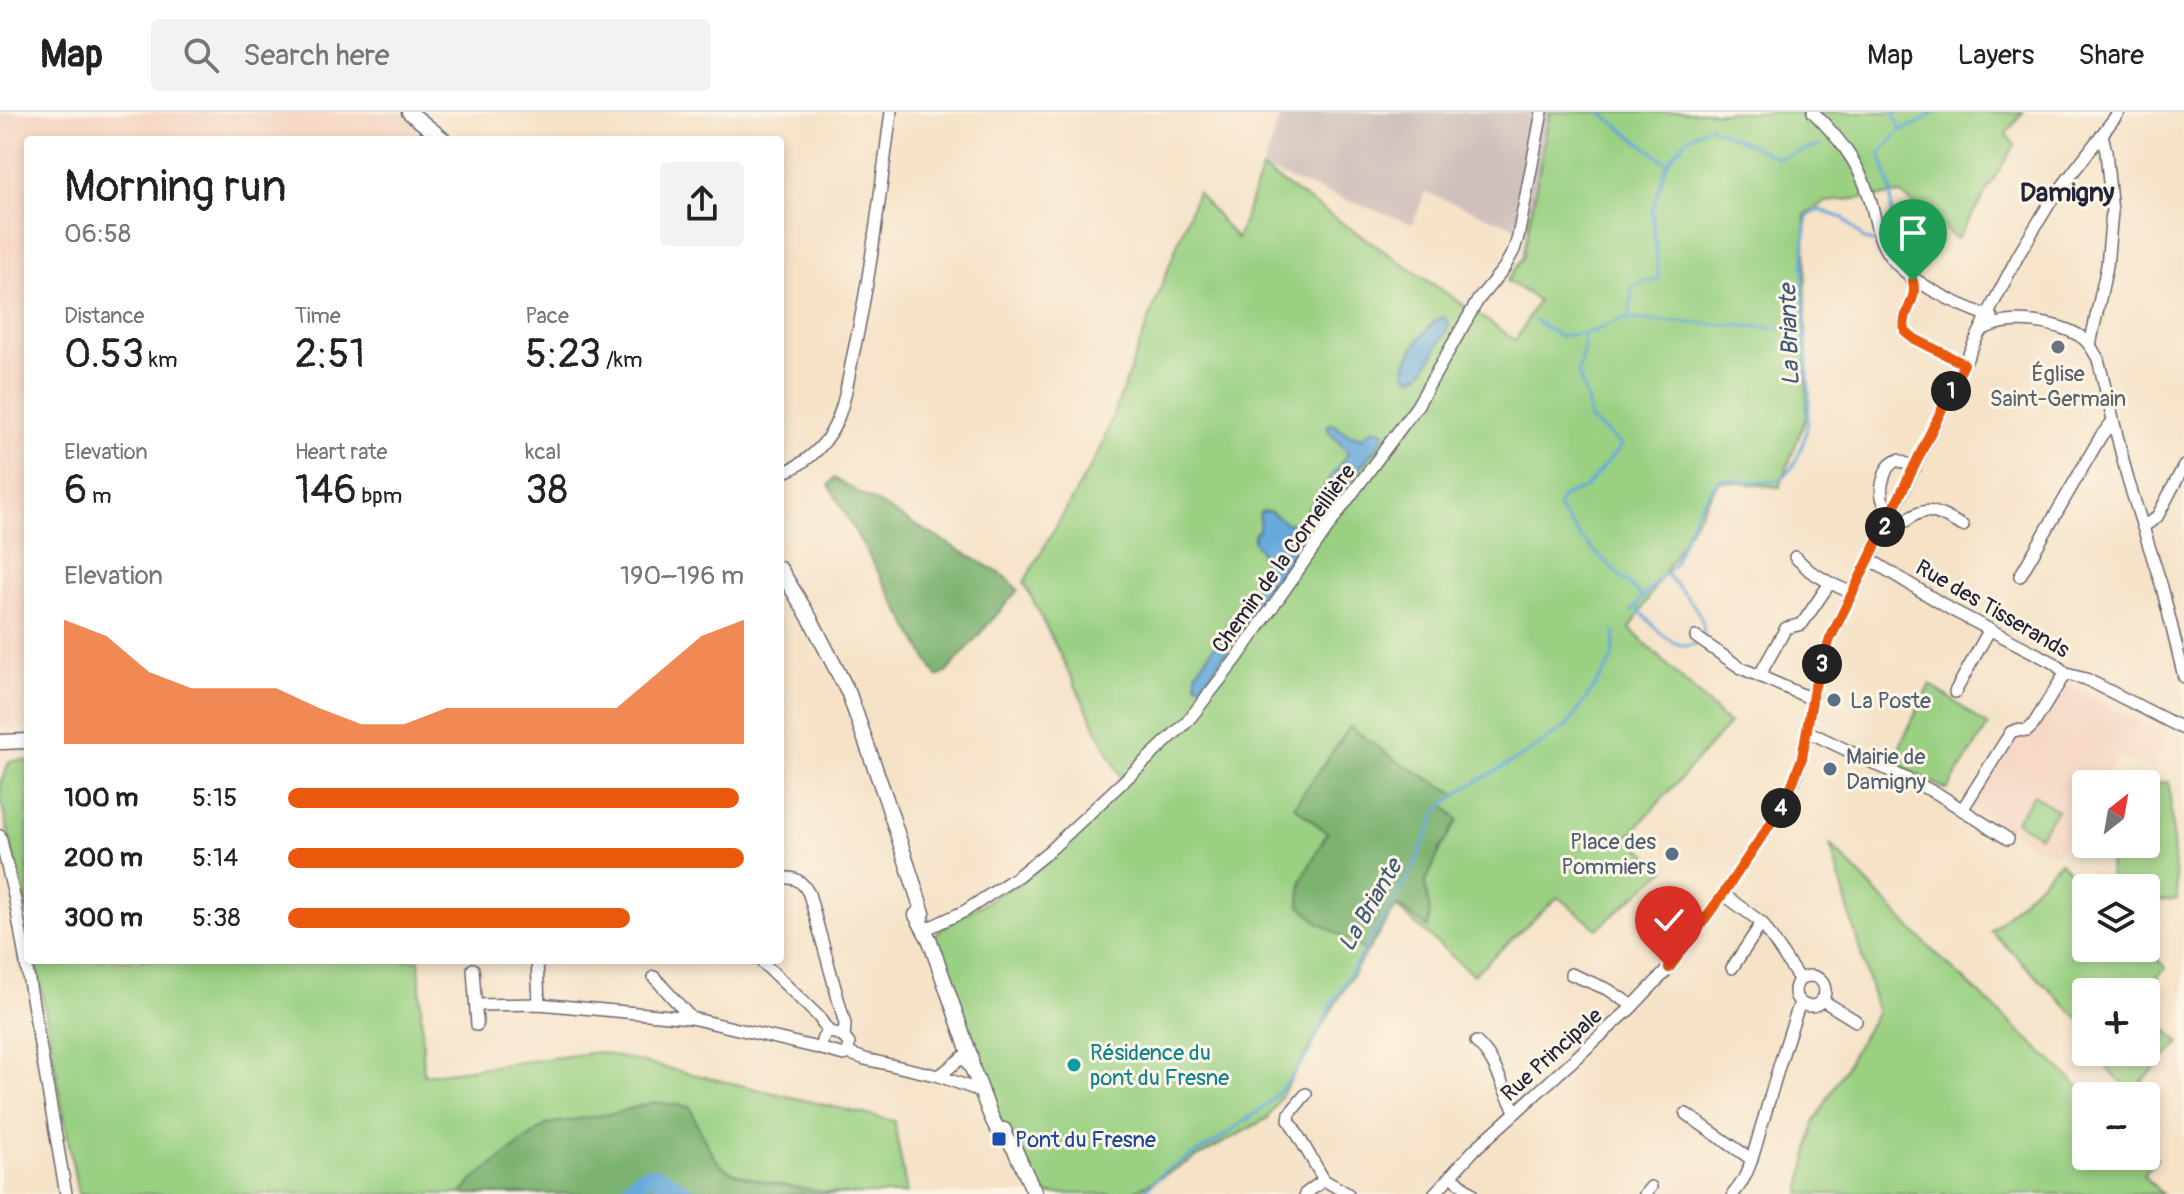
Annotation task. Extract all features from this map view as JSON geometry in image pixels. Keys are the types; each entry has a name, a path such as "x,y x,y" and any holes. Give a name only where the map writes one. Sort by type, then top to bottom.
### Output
{"main road":[{"path":"409,112 439,136"},
{"path":"784,576 849,694 923,913 924,943 928,956 984,1100 999,1133 1014,1148 1035,1194"},
{"path":"784,591 824,646"},
{"path":"0,742 24,741"},
{"path":"1006,1140 1007,1150 1027,1194"}],"street":[{"path":"784,472 812,455 825,442 841,410 862,318 891,112"},
{"name":"Chemin de la Corneillière","path":"923,929 965,911 1049,851 1187,722 1237,658 1417,406 1478,300 1509,259 1518,237 1542,112"},
{"path":"1813,112 1859,167 1886,252 1913,281 1915,294 1904,319 1905,331 1964,364"},
{"path":"2008,839 1938,794 1807,731 1812,699 1830,639 1980,331 2051,201 2119,112"},
{"path":"2090,345 2107,266 2112,212 2102,134"},
{"path":"1907,273 1988,316 2007,322"},
{"path":"1915,294 1931,288"},
{"path":"1980,331 2007,322 2043,322 2068,329 2090,345 2098,359 2128,480 2162,587 2184,677"},
{"path":"2020,576 2101,436 2113,421"},
{"path":"1915,468 1898,460 1886,469 1880,492 1892,514 1906,521 1916,513 1931,510 1963,526"},
{"path":"784,466 798,464"},
{"path":"2143,527 2157,517 2184,466"},
{"path":"1795,557 1810,571 1852,593"},
{"name":"Rue des Tisserands","path":"1869,559 1952,610 2054,663 2066,674 2086,679 2184,729"},
{"path":"1759,676 1780,635 1786,628 1802,624 1830,583"},
{"path":"1955,692 1990,629"},
{"path":"1701,640 1741,668 1812,699"},
{"path":"1962,810 2007,737 2016,730 2027,731 2033,725 2066,674"},
{"name":"Rue Principale","path":"1434,1194 1475,1149 1633,1006 1669,968 1779,811 1795,779 1807,731"},
{"path":"0,836 24,952"},
{"path":"784,878 794,877 804,884 809,894 845,1024 844,1037"},
{"path":"1723,894 1762,923 1799,979"},
{"path":"1732,968 1762,923"},
{"path":"26,964 66,1194"},
{"path":"537,964 539,1004"},
{"path":"764,964 818,1016 829,1032 844,1037 849,1044 848,1053"},
{"path":"473,969 477,1025"},
{"path":"1571,974 1609,990 1633,1006"},
{"path":"1733,1194 1739,1188 1751,1159 1800,1003 1794,991 1799,979 1809,975 1819,978 1825,987 1822,1000 1810,1006 1800,1003"},
{"path":"654,977 691,1018"},
{"path":"1822,1000 1856,1021"},
{"path":"476,1005 539,1004 691,1018 939,1076 983,1092"},
{"path":"822,1049 821,1041 829,1032"},
{"path":"1476,1042 1496,1065 1506,1096 1516,1112"},
{"path":"939,1076 968,1061"},
{"path":"1306,1094 1290,1113 1289,1120 1324,1180 1348,1194"},
{"path":"1686,1114 1751,1159"},
{"path":"1451,1175 1472,1194"},
{"path":"1308,1193 1324,1180"}],"shaded area":[{"path":"0,112 400,112 429,136 24,136 24,729 6,728 1,725"},
{"path":"1282,112 1550,112 1528,232 1425,192 1413,224 1262,169"},
{"path":"2062,682 2167,737 2154,769 2117,758 2110,770 2072,770 2072,832 2059,854 2040,850 1969,806 2015,733 2027,735"}],"green space":[{"path":"1550,112 2023,112 2006,134 2015,145 1957,239 1901,194 1826,202 1805,214 1807,414 1780,487 1719,481 1630,629 1729,724 1628,837 1665,870 1597,929 1558,897 1473,975 1394,905 1268,1118 1130,1194 1035,1194 1024,1178 964,1029 933,941 948,924 1024,879 1051,859 1124,784 1024,582 1100,450 1197,192 1237,239 1262,169 1516,340 1538,300 1507,281 1523,257"},
{"path":"834,478 1006,577 1018,590 946,673 937,677 829,485"},
{"path":"1930,684 1988,726 1947,790 1892,762"},
{"path":"1350,727 1394,759 1458,795 1444,804 1458,820 1425,884 1430,910 1428,928 1397,906 1367,952 1318,922 1300,906 1301,881 1327,833 1294,806"},
{"path":"24,760 24,900 0,797 0,783 10,761"},
{"path":"2169,782 2177,899 2160,901 2160,874 2110,874 2109,858 2160,858 2160,783"},
{"path":"2034,795 2057,810 2039,836 2016,821"},
{"path":"1830,844 1931,949 2074,1082 2072,1170 2147,1170 2143,1175 2162,1194 1800,1194 1814,1123 1877,1011"},
{"path":"2060,862 2072,874 2072,962 2160,962 2166,968 2156,978 2072,978 2072,1012 1991,931"},
{"path":"37,964 419,964 424,1075 598,1052 894,1121 907,1194 78,1194"},
{"path":"2160,1023 2180,1043 2160,1063"},
{"path":"2105,1066 2157,1066 2141,1082 2121,1082"},
{"path":"654,1102 690,1107 710,1150 727,1169 776,1184 840,1194 671,1194 651,1187 642,1194 462,1194 473,1180 547,1124 616,1113"}],"water":[{"path":"1442,317 1449,321 1448,328 1424,371 1412,378 1405,373 1409,358 1424,334"},
{"path":"1329,424 1362,438 1372,430 1384,433 1380,443 1320,516 1268,595 1203,684 1196,684 1196,673 1266,570 1260,550 1253,541 1259,530 1260,512 1269,511 1288,524 1299,521 1348,453 1329,431"}],"waterway":[{"path":"1600,112 1667,163"},
{"path":"1893,112 1901,130"},
{"name":"La Briante","path":"1885,242 1892,242 1891,190 1880,153 1901,130 1935,112"},
{"path":"1629,320 1632,288 1642,282 1659,280 1652,211 1667,164 1686,139 1709,126 1778,158 1819,146"},
{"name":"La Briante","path":"1632,611 1673,566 1695,513 1719,479 1774,481 1785,475 1796,460 1807,430 1809,414 1803,274 1808,215 1820,210 1843,218 1864,239 1877,243"},
{"path":"1584,333 1622,319 1780,328 1805,322"},
{"path":"1535,321 1559,336 1583,333 1584,346 1578,372 1590,420 1622,445 1585,488 1563,496 1558,508 1581,538 1643,598"},
{"path":"1665,573 1697,610 1704,636"},
{"path":"1636,607 1673,642 1681,645 1699,642"},
{"name":"La Briante","path":"1141,1194 1165,1171 1217,1141 1264,1107 1285,1085 1307,1056 1332,1004 1411,872 1439,809 1464,789 1529,752 1568,725 1613,659 1615,631"},
{"path":"627,1194 634,1184 648,1176 662,1179 687,1194"}],"place":[{"name":"Église Saint-Germain","path":"2058,347"},
{"name":"La Poste","path":"1834,700"},
{"name":"Mairie de Damigny","path":"1830,769"},
{"name":"Place des Pommiers","path":"1672,854"},
{"name":"Résidence du pont du Fresne","path":"1074,1065"},
{"name":"Pont du Fresne","path":"999,1139"}],"district":[{"name":"Damigny","path":"2067,192"}],"route":[{"path":"1669,968 1723,894 1788,795 1802,758 1814,689 1830,639 1964,364 1905,331 1904,319 1915,294 1913,281"}]}
